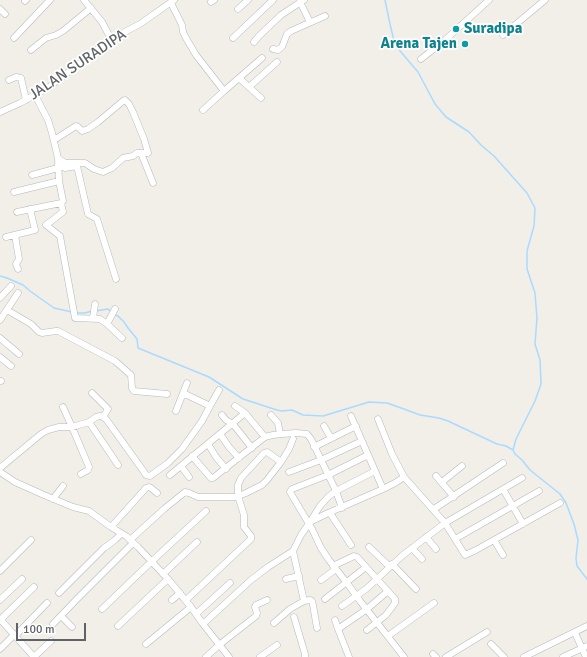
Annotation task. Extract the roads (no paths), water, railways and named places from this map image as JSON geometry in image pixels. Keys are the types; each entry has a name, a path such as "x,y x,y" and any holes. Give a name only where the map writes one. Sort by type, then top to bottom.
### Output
{"street":[{"path":"14,38 50,0"},
{"path":"84,0 102,22 111,39"},
{"path":"238,9 248,0"},
{"path":"233,38 273,0"},
{"path":"422,59 489,0"},
{"path":"502,35 545,0"},
{"path":"172,1 186,38 224,91"},
{"name":"JALAN SURADIPA","path":"0,112 35,95 58,80 111,39 140,24 172,1"},
{"path":"254,42 277,19 302,1 310,22"},
{"path":"0,8 5,14"},
{"path":"31,50 46,38 63,31 91,8"},
{"path":"273,49 278,50 282,48 287,34 291,31 325,16"},
{"path":"203,110 262,58"},
{"path":"249,87 277,62"},
{"path":"9,80 16,77 21,78 26,100"},
{"path":"240,78 261,98"},
{"path":"35,95 48,120 54,140 58,158 59,181 63,200 61,203 63,212 46,225 60,236 76,318 100,319 122,338"},
{"path":"54,140 76,126 78,126 82,131 88,129 125,100 131,108 147,146 148,153 137,153 133,156 123,158 112,168 103,172 94,169 85,163 65,163 58,158"},
{"path":"141,153 153,183"},
{"path":"32,175 58,167 65,168 77,166 88,214 97,219 116,280"},
{"path":"14,192 59,181"},
{"path":"17,212 61,203"},
{"path":"6,237 35,230 30,209"},
{"path":"15,235 19,259 16,264 18,269"},
{"path":"0,298 10,286"},
{"path":"0,320 18,293"},
{"path":"93,318 95,304"},
{"path":"107,324 115,309"},
{"path":"7,310 31,324 39,332 56,331 115,361 131,374 132,388 134,391 167,394"},
{"path":"0,338 19,354"},
{"path":"0,357 11,366"},
{"path":"176,411 187,383"},
{"path":"0,468 41,434 48,430 59,427 72,427 89,422 100,416 108,421 146,475 150,476 168,463 182,449 202,422 219,390"},
{"path":"92,393 108,409 103,417"},
{"path":"183,393 210,406"},
{"path":"235,406 245,414 265,437"},
{"path":"63,408 89,467 88,470 81,474"},
{"path":"170,475 245,414"},
{"path":"271,415 279,426 280,434"},
{"path":"222,416 233,424 252,448"},
{"path":"351,416 383,490"},
{"path":"378,419 392,454 404,477 445,523 465,555 560,503"},
{"path":"89,422 118,465"},
{"path":"324,426 331,438"},
{"path":"314,447 356,426"},
{"path":"220,434 239,458"},
{"path":"192,456 211,478 213,478 265,437 280,434 307,434 310,436 336,491 342,508"},
{"path":"53,624 131,541 164,509 185,492 198,497 238,496 262,485 281,462 293,439"},
{"path":"289,472 321,460 362,441"},
{"path":"208,444 226,469"},
{"path":"186,600 251,539 251,536 244,527 244,515 238,496 239,481 264,453 267,452 281,462"},
{"path":"368,455 328,475 292,489 290,490 290,493 309,523 326,556 404,657"},
{"path":"434,509 503,463"},
{"path":"181,466 189,477"},
{"path":"442,482 462,466"},
{"path":"203,624 251,580 293,551 301,535 320,506 329,496 375,471"},
{"path":"0,472 15,482 52,499 89,511 131,541 186,600 229,657"},
{"path":"436,476 454,497"},
{"path":"309,523 383,490 404,477"},
{"path":"342,606 357,596 403,555 445,523 522,478"},
{"path":"52,499 63,486"},
{"path":"110,527 146,488 149,487 157,494"},
{"path":"503,489 523,524"},
{"path":"455,540 539,491"},
{"path":"102,609 206,511"},
{"path":"330,513 351,545"},
{"path":"59,593 107,545 122,534"},
{"path":"426,537 436,549"},
{"path":"0,571 31,540"},
{"path":"494,540 502,555"},
{"path":"163,574 197,542"},
{"path":"370,547 416,589"},
{"path":"412,548 422,559"},
{"path":"293,551 304,601"},
{"path":"321,580 335,568 354,556 357,557 395,599 396,602 386,615 367,630"},
{"path":"325,599 366,567"},
{"path":"286,579 299,576"},
{"path":"0,600 22,579"},
{"path":"118,626 168,579"},
{"path":"196,614 230,583"},
{"path":"34,587 0,619 34,657 51,641"},
{"path":"338,629 367,609 388,591"},
{"path":"172,600 180,593"},
{"path":"206,657 256,616 258,613 255,607 256,605 267,600"},
{"path":"274,623 290,609 304,601 310,600 312,601 317,628"},
{"path":"388,636 434,603"},
{"path":"0,649 47,604"},
{"path":"146,644 191,606"},
{"path":"61,616 72,627"},
{"path":"294,617 305,657"},
{"path":"335,620 349,657"},
{"path":"524,657 587,626"},
{"path":"446,657 487,632"},
{"path":"575,632 585,647 586,657"},
{"path":"491,644 504,657"},
{"path":"260,657 277,645"},
{"path":"563,657 585,647"}],"waterway":[{"path":"385,0 395,45 418,72 435,104 446,117 469,132 494,156 527,193 535,208 534,226 527,251 527,269 535,293 537,318 535,344 540,360 541,384 535,401 516,439 513,450 530,470 560,494 566,503 578,540 576,558 577,566 587,579"},
{"path":"0,276 23,285 54,308 72,312"},
{"path":"95,311 108,309 111,312"},
{"path":"76,313 92,311"},
{"path":"113,314 118,316 124,322 137,339 138,348 209,377 243,399 277,410 292,410 303,415 323,416 369,402 387,403 420,415 448,421 513,450"}],"place":[{"name":"Suradipa","path":"456,29"},
{"name":"Arena Tajen","path":"465,44"}]}
